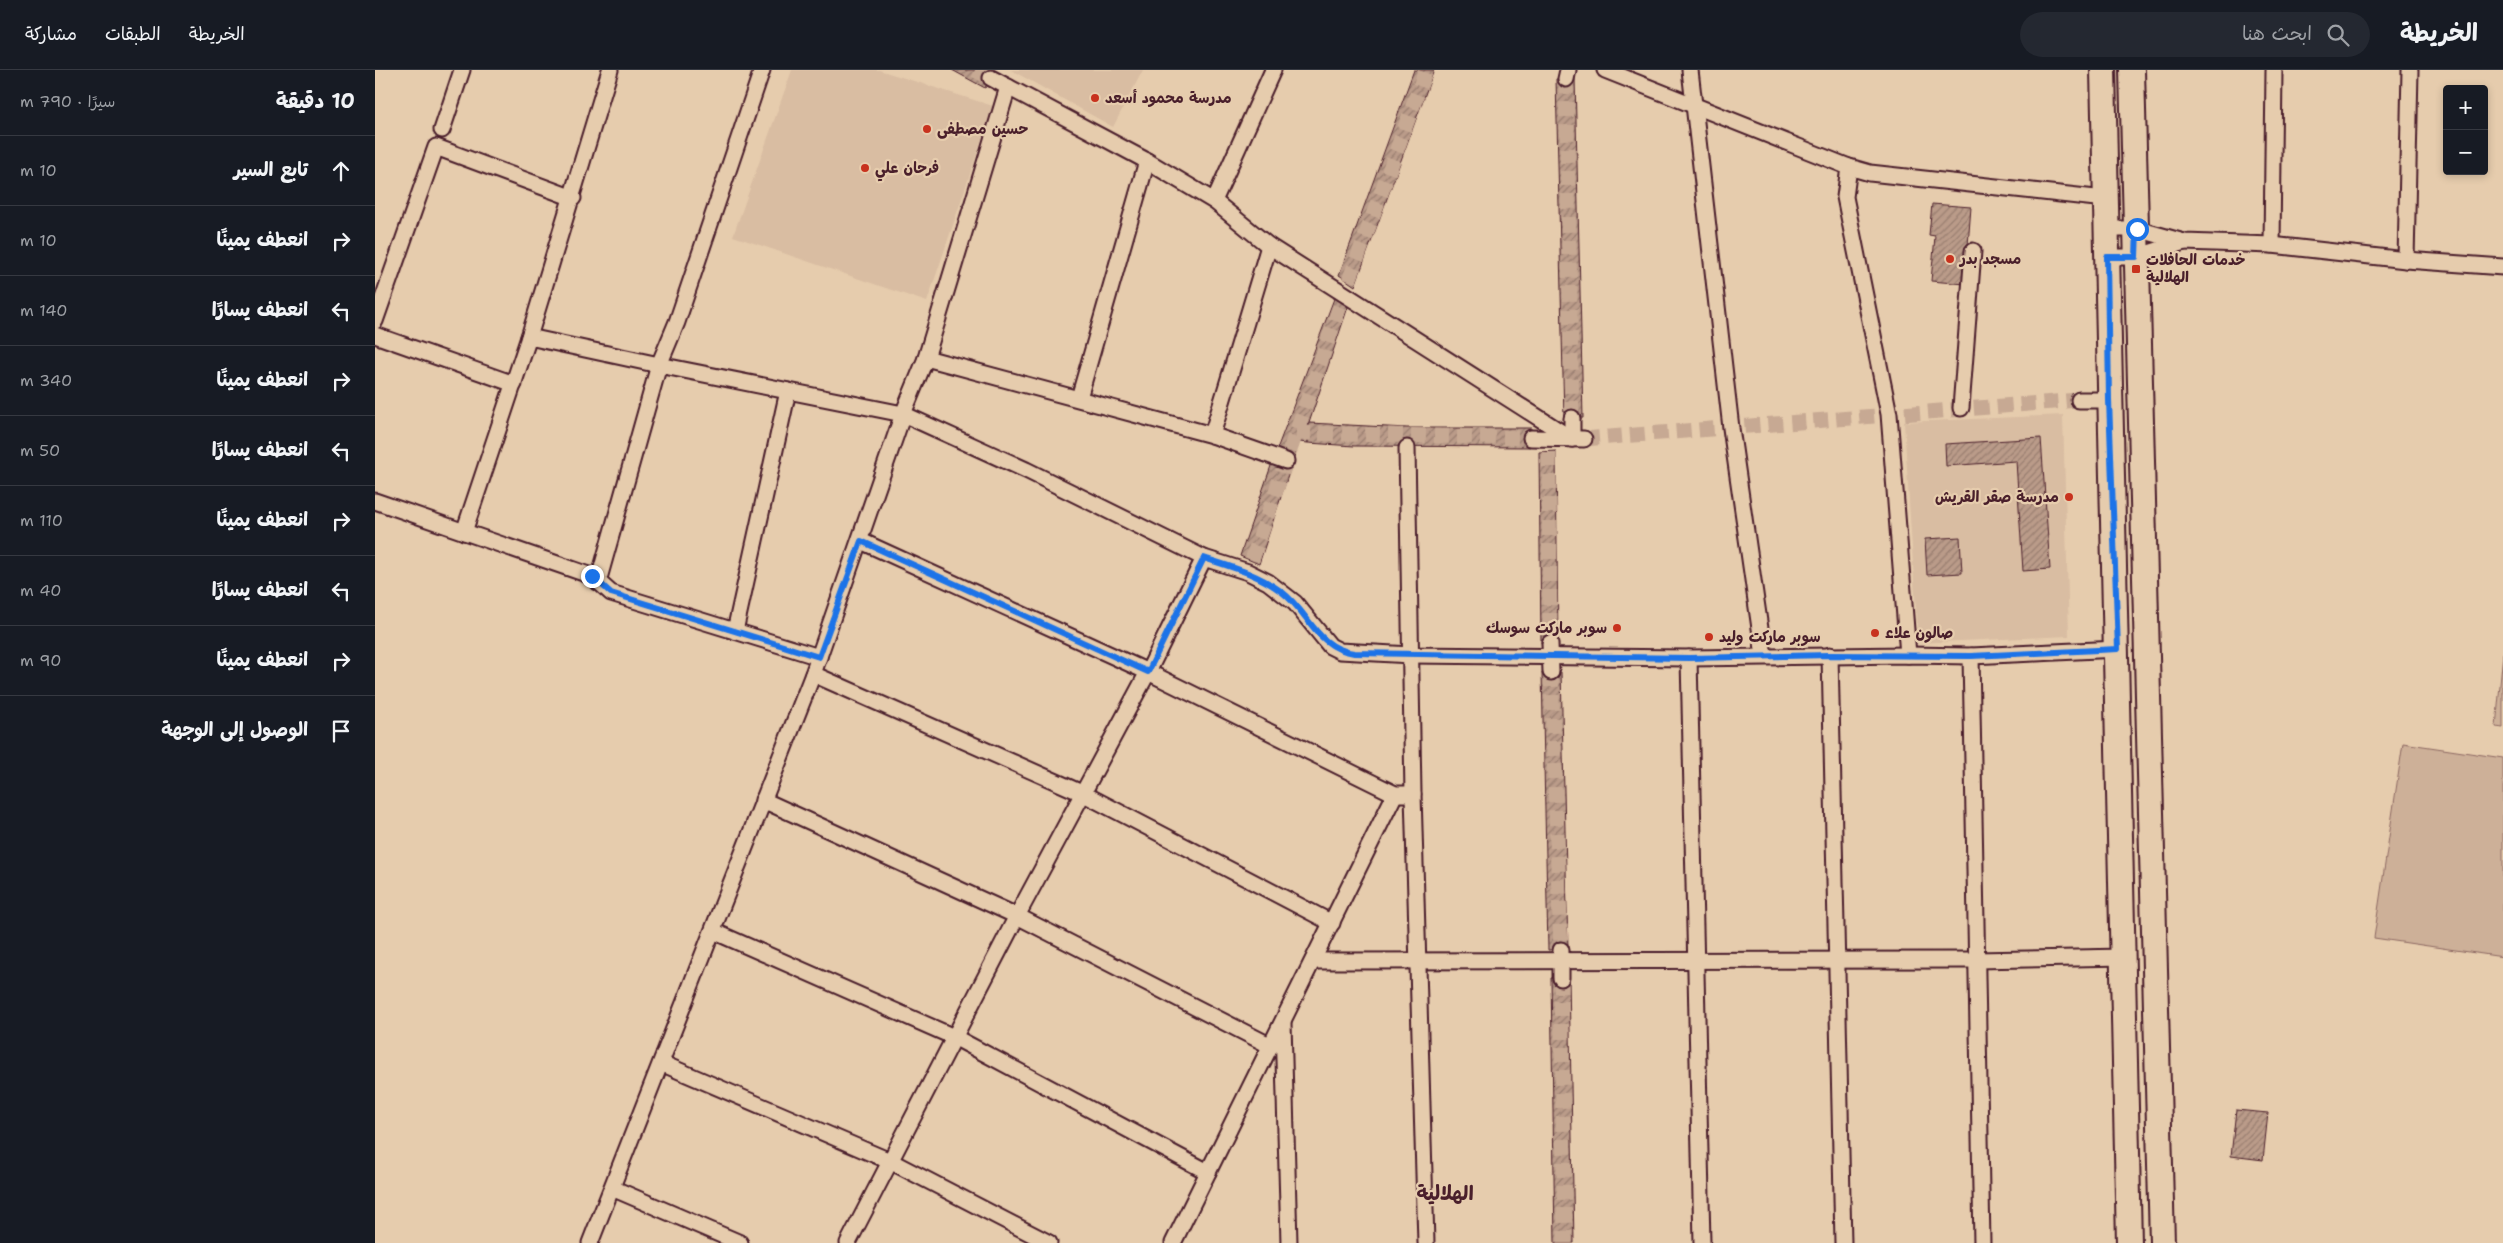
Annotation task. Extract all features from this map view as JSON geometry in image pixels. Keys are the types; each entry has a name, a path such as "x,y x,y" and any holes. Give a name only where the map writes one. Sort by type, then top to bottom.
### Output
{"main road":[{"path":"2103,70 2109,400 2118,649 2129,1243"},
{"path":"2132,70 2162,1243"}],"street":[{"path":"442,130 462,70"},
{"path":"464,532 514,384 573,198 610,70"},
{"path":"598,582 659,365 677,322 762,70"},
{"path":"1214,201 1273,70"},
{"path":"1605,70 1849,167 1869,173 2105,198"},
{"path":"1690,70 1731,428 1763,656"},
{"path":"2272,245 2274,70"},
{"path":"2406,260 2410,70"},
{"path":"991,78 1147,161 1214,201 1269,246 1578,439"},
{"path":"591,1243 813,674 861,541 903,414 926,358 1008,87"},
{"path":"375,321 436,147 573,198"},
{"path":"1079,398 1147,161"},
{"path":"1849,167 1845,197 1889,414 1908,655"},
{"path":"2107,229 2137,229 2184,242 2272,245 2406,260 2503,267"},
{"path":"2107,257 2136,257 2184,242"},
{"path":"1212,435 1269,246"},
{"path":"1961,408 1973,251"},
{"path":"375,335 514,384"},
{"path":"529,337 788,392 903,414 1026,470 1204,558 1250,566 1284,593 1330,646 1347,652 1411,655 1689,658 1830,655 1971,656 2118,649"},
{"path":"926,358 1212,435 1286,461"},
{"path":"735,631 788,392"},
{"path":"2079,400 2109,400"},
{"path":"1572,418 1578,439"},
{"path":"1531,438 1549,445 1578,439"},
{"path":"1407,448 1413,794 1426,1243"},
{"path":"375,501 592,576 611,593 819,657"},
{"path":"861,541 1148,672 1395,794 1413,794"},
{"path":"848,1243 892,1162 1017,916 1148,672 1204,558"},
{"path":"1830,655 1843,1243"},
{"path":"1971,656 1982,1243"},
{"path":"1689,658 1702,1243"},
{"path":"813,674 1084,794 1332,923"},
{"path":"1173,1243 1395,794"},
{"path":"763,800 1017,916 1271,1046"},
{"path":"713,931 954,1037 1208,1172"},
{"path":"1313,961 1419,962 1561,955 1696,961 1976,960 2123,957"},
{"path":"1561,955 1561,978"},
{"path":"1283,1022 1289,1243"},
{"path":"661,1063 892,1162 1049,1243"},
{"path":"612,1188 740,1243"}],"shaded area":[{"name":"فرحان علي","path":"792,70 879,70 993,106 927,302 733,236"},
{"name":"مدرسة محمود أسعد","path":"1011,70 1143,70 1113,127"},
{"path":"2063,415 2069,636 1918,643 1904,422"},
{"path":"2503,653 2503,728 2496,727"},
{"path":"2403,743 2503,758 2503,957 2374,938"}],"building":[{"path":"952,70 995,70 985,88"},
{"path":"1414,70 1434,70 1355,286 1339,275"},
{"path":"1575,78 1583,418 1564,419 1556,79"},
{"name":"مسجد بدر","path":"1932,204 1971,207 1965,284 1931,281 1935,236 1929,235"},
{"path":"1335,296 1349,304 1309,423 1308,443 1299,442 1259,564 1240,556 1274,457"},
{"path":"1309,423 1407,428 1531,428 1531,438 1530,447 1354,446 1308,443"},
{"path":"2041,438 2050,569 2023,571 2016,461 1946,466 1945,444"},
{"path":"1556,451 1558,643 1541,643 1539,452"},
{"path":"1960,537 1962,573 1927,575 1925,539"},
{"path":"1542,672 1561,672 1568,949 1548,950"},
{"path":"1551,978 1569,978 1574,1243 1555,1243"},
{"path":"2236,1110 2268,1113 2263,1160 2231,1156"}],"tunnel":[{"path":"975,70 991,78"},
{"path":"1349,281 1426,70"},
{"path":"1566,79 1572,418"},
{"path":"1252,560 1342,300"},
{"path":"1584,439 2079,400"},
{"path":"1296,433 1531,438"},
{"path":"1549,452 1550,643"},
{"path":"1551,672 1561,950"},
{"path":"1561,978 1565,1243"}],"place":[{"name":"مدرسة محمود أسعد","path":"1095,98"},
{"name":"حسين مصطفى","path":"927,129"},
{"name":"فرحان علي","path":"865,168"},
{"name":"مسجد بدر","path":"1950,259"},
{"name":"خدمات الحافلات الهلالية","path":"2136,269"},
{"name":"مدرسة صقر القريش","path":"2069,497"},
{"name":"سوبر ماركت سوسك","path":"1617,628"},
{"name":"صالون علاء","path":"1875,633"},
{"name":"سوبر ماركت وليد","path":"1709,637"}],"district":[{"name":"الهلالية","path":"1445,1193"}],"route":[{"path":"592,576 611,593 819,657 861,541 1148,672 1204,558 1248,572 1268,582 1295,603 1330,646 1341,651 1354,653 1689,658 1830,655 1971,656 2118,649 2109,400 2107,257 2136,257 2137,229"}]}
